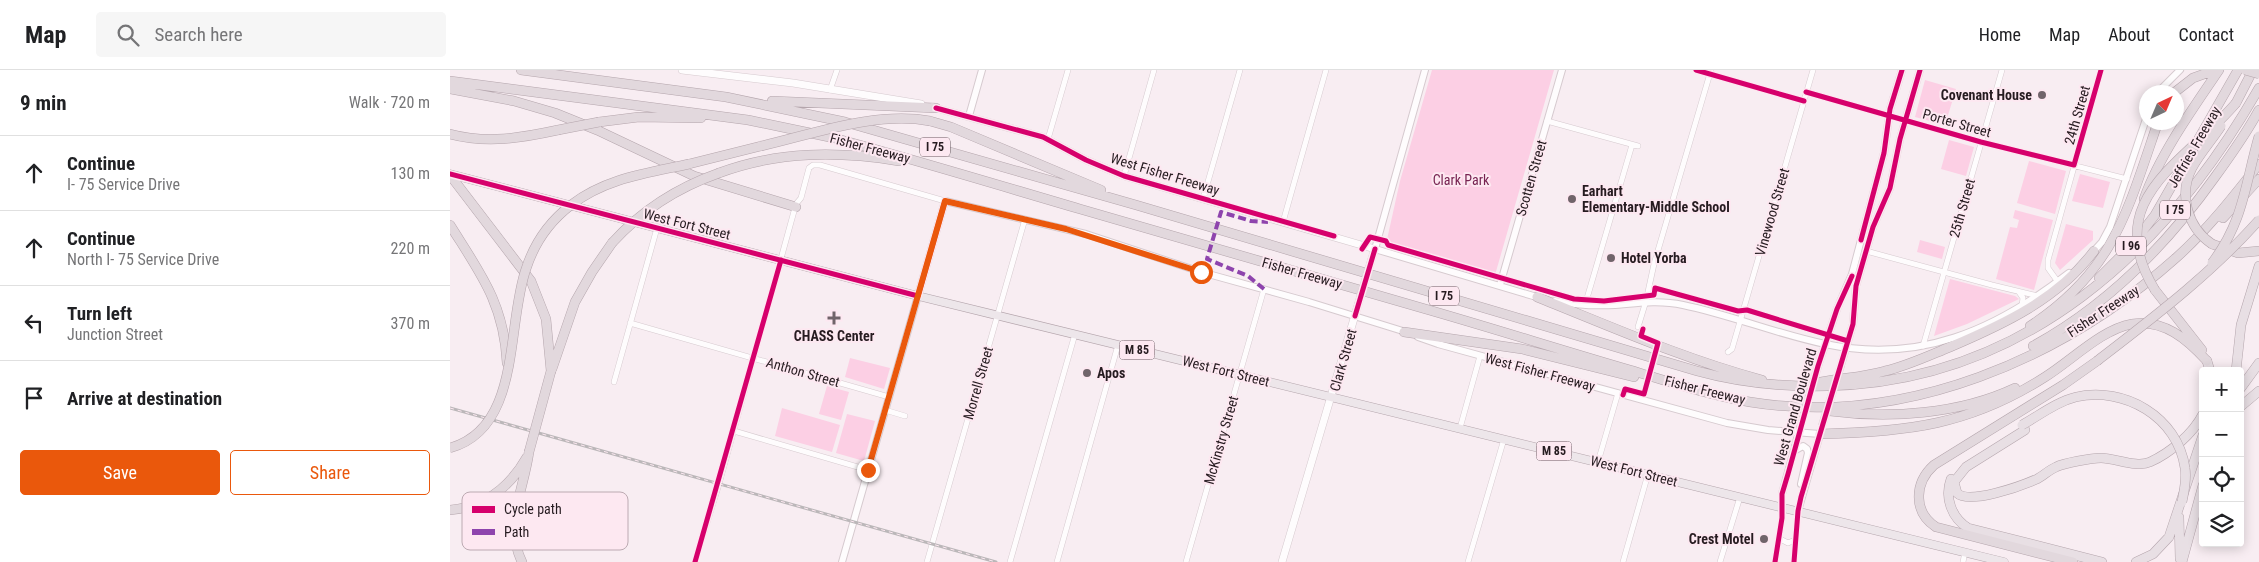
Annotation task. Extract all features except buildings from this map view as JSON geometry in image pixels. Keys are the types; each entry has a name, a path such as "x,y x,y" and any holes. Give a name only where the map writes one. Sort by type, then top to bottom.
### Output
{"highway":[{"name":"Fisher Freeway","path":"522,70 735,99 796,110 887,133 1136,205 1704,373 1747,382 1792,386 1856,385 1904,379 1950,366 1995,349 2028,333 2066,310 2114,272 2186,198 2235,128 2259,88"},
{"path":"2183,85 2188,81 2217,70"},
{"path":"2209,367 2199,344 2172,314 2155,290 2145,271 2138,248 2137,232 2142,206 2149,186 2165,155 2217,70"},
{"name":"Jeffries Freeway","path":"2066,310 2131,246 2155,215 2238,70"},
{"path":"2245,70 2259,74"},
{"path":"2253,70 2236,103 2192,167 2187,183 2185,200 2189,215 2197,230 2212,244 2238,253 2259,250"},
{"name":"Fisher Freeway","path":"450,81 748,120 834,138 1474,322 1676,383 1746,401 1792,406 1838,406 1884,402 1930,393 1974,379 2021,358 2077,329 2125,297 2162,269 2216,216 2259,164"},
{"path":"450,89 514,101 555,113 597,130 694,176 796,207"},
{"path":"735,99 936,108"},
{"path":"2142,206 2160,176 2216,126 2236,103"},
{"path":"1974,379 2073,322 2136,272 2197,202 2241,141 2259,110"},
{"path":"450,134 496,140 516,139 598,122 655,117 748,120"},
{"path":"450,448 472,438 489,421 500,400 526,270 538,242 551,224 572,204 604,185 761,146 882,119 905,118 930,120 1022,156 1136,205"},
{"path":"1995,349 2060,304 2080,287 2097,267 2126,214 2155,130"},
{"path":"2192,286 2218,254 2239,217 2259,136"},
{"path":"520,492 551,371 575,302 592,272 612,244 636,220 658,203 719,172 770,158 833,153 868,156 942,168"},
{"path":"450,174 527,274 539,299 547,328 551,371"},
{"path":"2162,269 2191,250 2259,179"},
{"path":"2073,562 1944,530 1931,524 1920,508 1918,496 1920,484 1930,469 2079,375 2192,286 2227,255 2259,220"},
{"path":"450,225 488,284 498,308 503,325 507,368"},
{"path":"1537,298 1696,361 1792,386 1895,369 1981,334 2039,303 2071,277 2094,251"},
{"path":"2237,367 2241,325 2259,266"},
{"path":"1821,430 1902,430 1965,415 2019,392 2046,377 2119,328 2147,323 2167,328 2179,335 2207,361"},
{"path":"1404,332 1522,349 1624,375 1676,383"},
{"path":"1792,406 1868,414 1951,408 2005,392 2078,354"},
{"path":"2244,384 2258,365"},
{"path":"2244,404 2259,391"},
{"path":"2181,562 2179,518 2185,469 2176,441 2161,421 2135,403 2109,395 2076,397 2054,406 1964,469 1954,482 1954,489 1958,494 1968,498 2008,490 2039,478 2057,466 2100,458 2148,464 2165,454 2184,438 2199,423"},
{"path":"2024,428 1967,459 1956,470 1950,482 1948,492 1954,514 1963,525 1971,529 2102,562"},
{"path":"2136,562 2158,550 2169,537 2199,447"},
{"path":"498,492 513,477 529,452"},
{"path":"2181,562 2199,499"},
{"path":"517,550 522,562"}],"main road":[{"path":"682,70 700,71"},
{"name":"West Fisher Freeway","path":"700,71 792,83 901,101 969,116 1048,139 1086,160 1124,176 1375,249"},
{"name":"West Fort Street","path":"450,174 918,296 2004,562"},
{"name":"Clark Street","path":"1282,562 1375,249"}],"street":[{"path":"830,90 837,70"},
{"path":"969,116 982,70"},
{"path":"1048,139 1068,70"},
{"path":"1124,176 1154,70"},
{"path":"1203,199 1240,70"},
{"path":"1283,222 1326,70"},
{"name":"Clark Street","path":"1375,249 1425,70"},
{"name":"Scotten Street","path":"1500,285 1562,70"},
{"path":"1696,70 1711,72 1804,101"},
{"name":"Vinewood Street","path":"1728,352 1732,350 1813,70"},
{"name":"West Grand Boulevard","path":"1775,562 1782,518 1782,494 1825,344 1837,309 1850,283 1884,153 1889,115 1902,70"},
{"path":"1794,562 1801,497 1853,324 1856,286 1870,236 1890,188 1900,140 1920,70"},
{"name":"25th Street","path":"1923,347 2002,70"},
{"name":"24th Street","path":"2058,282 2048,268 2048,260 2101,70"},
{"path":"2165,85 2180,70"},
{"path":"1638,327 1654,264 1711,72"},
{"name":"Porter Street","path":"1806,92 1982,142 2126,179"},
{"path":"1547,121 1638,146"},
{"name":"West Fisher Freeway","path":"1375,249 1500,285 1537,298 1585,305 1614,305 1646,301 1683,305 1825,344 1886,351 1923,347 1984,325 2022,305 2058,282 2094,251 2106,236 2114,217 2142,130"},
{"path":"1585,305 1632,145"},
{"path":"695,562 734,431 796,207 801,198 810,168 813,165 820,165 945,201 842,562"},
{"name":"West Fisher Freeway","path":"945,201 1105,240 1201,272 1355,316 1438,344 1727,423 1799,433 1821,430"},
{"name":"Morrell Street","path":"927,562 1025,219"},
{"path":"614,382 657,228"},
{"path":"1862,234 1870,236"},
{"path":"1866,251 2038,296"},
{"name":"McKinstry Street","path":"1186,562 1264,289"},
{"path":"2019,292 2023,298 2022,305"},
{"name":"Anthon Street","path":"630,323 888,397"},
{"path":"1010,562 1075,334"},
{"path":"1056,562 1118,345"},
{"path":"1460,428 1480,356"},
{"path":"1598,462 1618,393"},
{"path":"885,410 905,416"},
{"path":"734,431 868,470"},
{"path":"1468,562 1504,439"},
{"path":"1794,451 1803,446 1808,453 1802,481 1801,497"},
{"path":"1623,562 1648,474"},
{"path":"1720,562 1740,497"},
{"path":"1778,538 1788,543 1795,540"},
{"path":"1963,562 1966,552"}],"green space":[{"name":"Clark Park","path":"1432,70 1554,70 1495,275 1386,244 1400,181"},
{"path":"1925,80 1956,89 1945,125 1915,117"},
{"path":"1949,140 1974,147 1966,176 1941,169"},
{"path":"2029,161 2066,171 2055,214 2017,203"},
{"path":"2080,174 2110,182 2103,208 2072,201"},
{"path":"2015,210 2053,220 2034,290 1996,279 2010,227 2017,228 2019,220 2013,218"},
{"path":"2066,224 2093,231 2093,240 2060,270 2055,263"},
{"path":"1920,240 1945,247 1942,259 1917,252"},
{"path":"1950,279 2015,296 2019,299 1967,324 1934,336"},
{"path":"850,358 890,368 884,389 845,377"},
{"path":"827,386 849,392 841,420 819,414"},
{"path":"782,408 840,425 832,452 775,436"},
{"path":"847,414 875,421 864,461 836,453"}],"railway":[{"path":"450,408 996,562"}],"marked path":[{"path":"1264,289 1248,276 1207,259 1221,212 1251,221 1268,222"}],"cycle path":[{"path":"1696,70 1804,101"},
{"path":"1861,240 1884,153 1890,109 1902,70"},
{"path":"1794,562 1801,497 1853,324 1856,286 1873,227 1890,188 1900,139 1920,70"},
{"path":"1806,92 1981,142 2074,165 2101,70"},
{"path":"936,108 1043,137 1086,160 1124,176 1334,236"},
{"path":"450,174 918,296 945,201"},
{"path":"1362,249 1370,237 1386,241 1388,245 1574,299 1604,301 1654,295 1655,288 1738,311 1747,310 1848,341"},
{"path":"1355,316 1375,249"},
{"path":"695,562 781,260"},
{"path":"1775,562 1782,518 1782,494 1818,366 1837,309 1852,276"},
{"path":"1623,395 1625,389 1644,394 1658,343 1641,336 1643,329"}],"place":[{"name":"Covenant House","path":"2042,95"},
{"name":"Earhart Elementary-Middle School","path":"1572,199"},
{"name":"Hotel Yorba","path":"1611,258"},
{"name":"CHASS Center","path":"834,318"},
{"name":"Apos","path":"1087,373"},
{"name":"Crest Motel","path":"1764,539"}],"route":[{"path":"868,470 945,201 1066,229 1201,272"}]}
